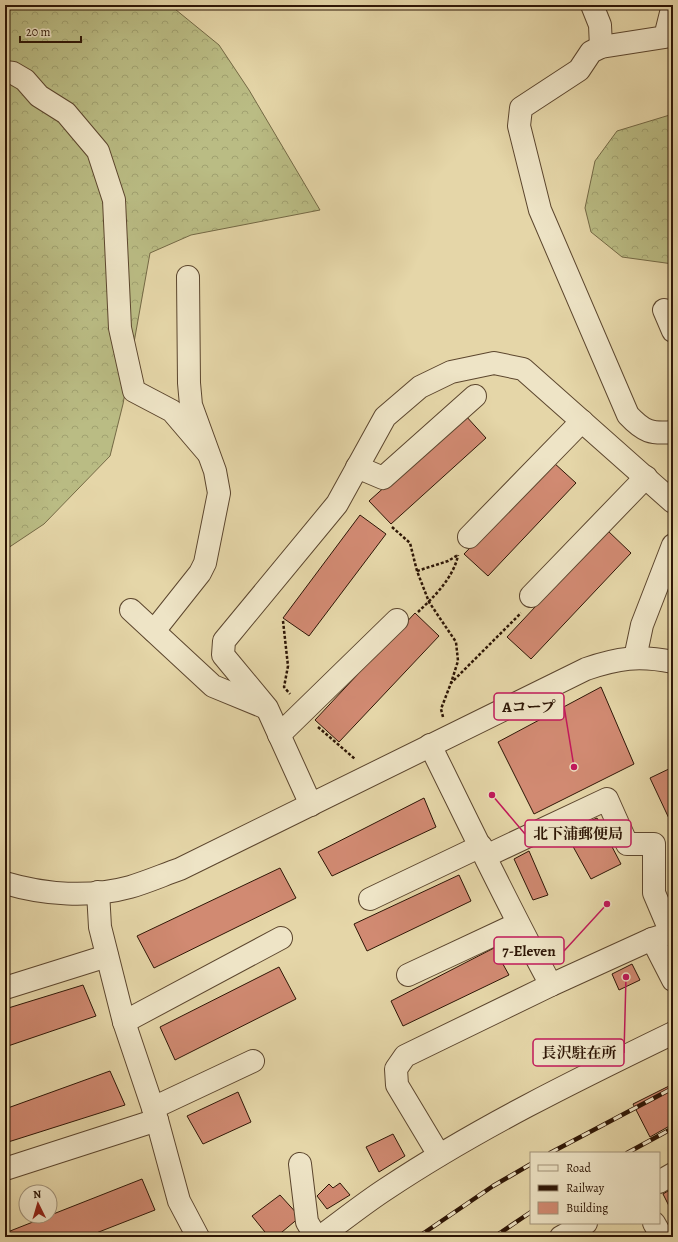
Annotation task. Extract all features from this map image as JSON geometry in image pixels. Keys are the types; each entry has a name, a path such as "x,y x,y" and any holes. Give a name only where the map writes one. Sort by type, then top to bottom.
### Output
{"street":[{"path":"592,5 600,25 601,47"},
{"path":"673,5 665,37 601,47 591,52 579,70 521,108 519,126 540,210 628,416 638,426 654,434 673,432"},
{"path":"5,72 13,73 25,80 39,96 66,113 98,151 114,200 120,328 134,391 172,412 207,452"},
{"path":"154,632 200,573 205,563 219,493 215,471 190,406 188,277"},
{"path":"664,310 673,331"},
{"path":"310,805 267,708 223,655 224,641 337,504 385,417 420,388 451,372 494,363 524,369 673,502"},
{"path":"357,467 383,478 476,396"},
{"path":"469,538 582,421"},
{"path":"527,604 646,477"},
{"path":"635,658 642,625 673,545"},
{"path":"131,610 214,686 267,708"},
{"path":"279,735 398,620"},
{"path":"5,883 24,889 68,894 98,892 129,887 180,869 586,669 612,660 635,658 673,662"},
{"path":"430,745 483,851 517,924 550,985"},
{"path":"370,899 607,798 628,844 654,844 654,893 671,933 550,985 405,1056 396,1069 397,1085 439,1155"},
{"path":"98,892 100,927 124,1022 155,1114 179,1201 198,1237"},
{"path":"408,975 517,924"},
{"path":"124,1022 282,938"},
{"path":"652,940 673,980"},
{"path":"5,988 107,956"},
{"path":"300,1164 307,1222 330,1233 385,1189 439,1155 550,1095 673,1033"},
{"path":"5,1169 155,1114 253,1061"},
{"path":"660,1181 673,1174"},
{"path":"561,1237 584,1224"},
{"path":"655,1224 662,1237"}],"path":[{"path":"392,527 410,543 417,571 429,602 456,642 458,661 441,709 450,735"},
{"path":"417,571 448,561 459,555 456,567 429,602 418,612"},
{"path":"451,683 527,604"}],"green space":[{"path":"5,5 170,5 219,45 249,90 320,210 191,235 150,253 123,404 110,456 44,524 5,550"},
{"path":"673,114 673,264 622,257 591,232 585,208 595,161 617,131"}],"building":[{"path":"465,415 486,438 391,524 369,501"},
{"path":"553,462 576,483 488,576 464,554"},
{"path":"360,515 386,534 309,636 283,618"},
{"path":"607,530 631,553 531,659 507,637"},
{"path":"415,613 439,636 339,742 315,720"},
{"path":"601,687 634,764 534,814 498,742"},
{"path":"673,767 673,827 650,778"},
{"path":"424,798 436,827 332,876 318,852"},
{"path":"597,818 621,864 591,879 565,832"},
{"path":"529,851 548,895 533,900 514,859"},
{"path":"280,868 296,898 154,968 137,936"},
{"path":"459,875 471,901 367,951 354,924"},
{"path":"494,948 509,975 403,1026 391,1001"},
{"path":"632,964 640,980 619,990 612,974"},
{"path":"279,967 296,999 175,1060 160,1027"},
{"path":"83,985 96,1016 5,1047 5,1009"},
{"path":"110,1071 125,1105 5,1143 5,1109"},
{"path":"673,1084 673,1124 650,1137 633,1104"},
{"path":"238,1092 251,1122 203,1144 187,1116"},
{"path":"393,1134 405,1156 379,1172 366,1147"},
{"path":"142,1179 155,1210 86,1237 5,1237 5,1233 28,1224 58,1224 58,1212"},
{"path":"340,1183 350,1195 327,1209 317,1196 329,1184 333,1188"},
{"path":"673,1188 673,1211 672,1212 663,1194"},
{"path":"280,1195 300,1217 276,1237 269,1237 252,1216"}],"railway":[{"path":"552,1152 673,1088"},
{"path":"629,1152 673,1128"},
{"path":"418,1237 493,1186 530,1165"},
{"path":"494,1237 530,1213"}],"place":[{"name":"Aコープ","path":"574,767"},
{"name":"北下浦郵便局","path":"492,795"},
{"name":"7-Eleven","path":"607,904"},
{"name":"長沢駐在所","path":"626,977"}]}
